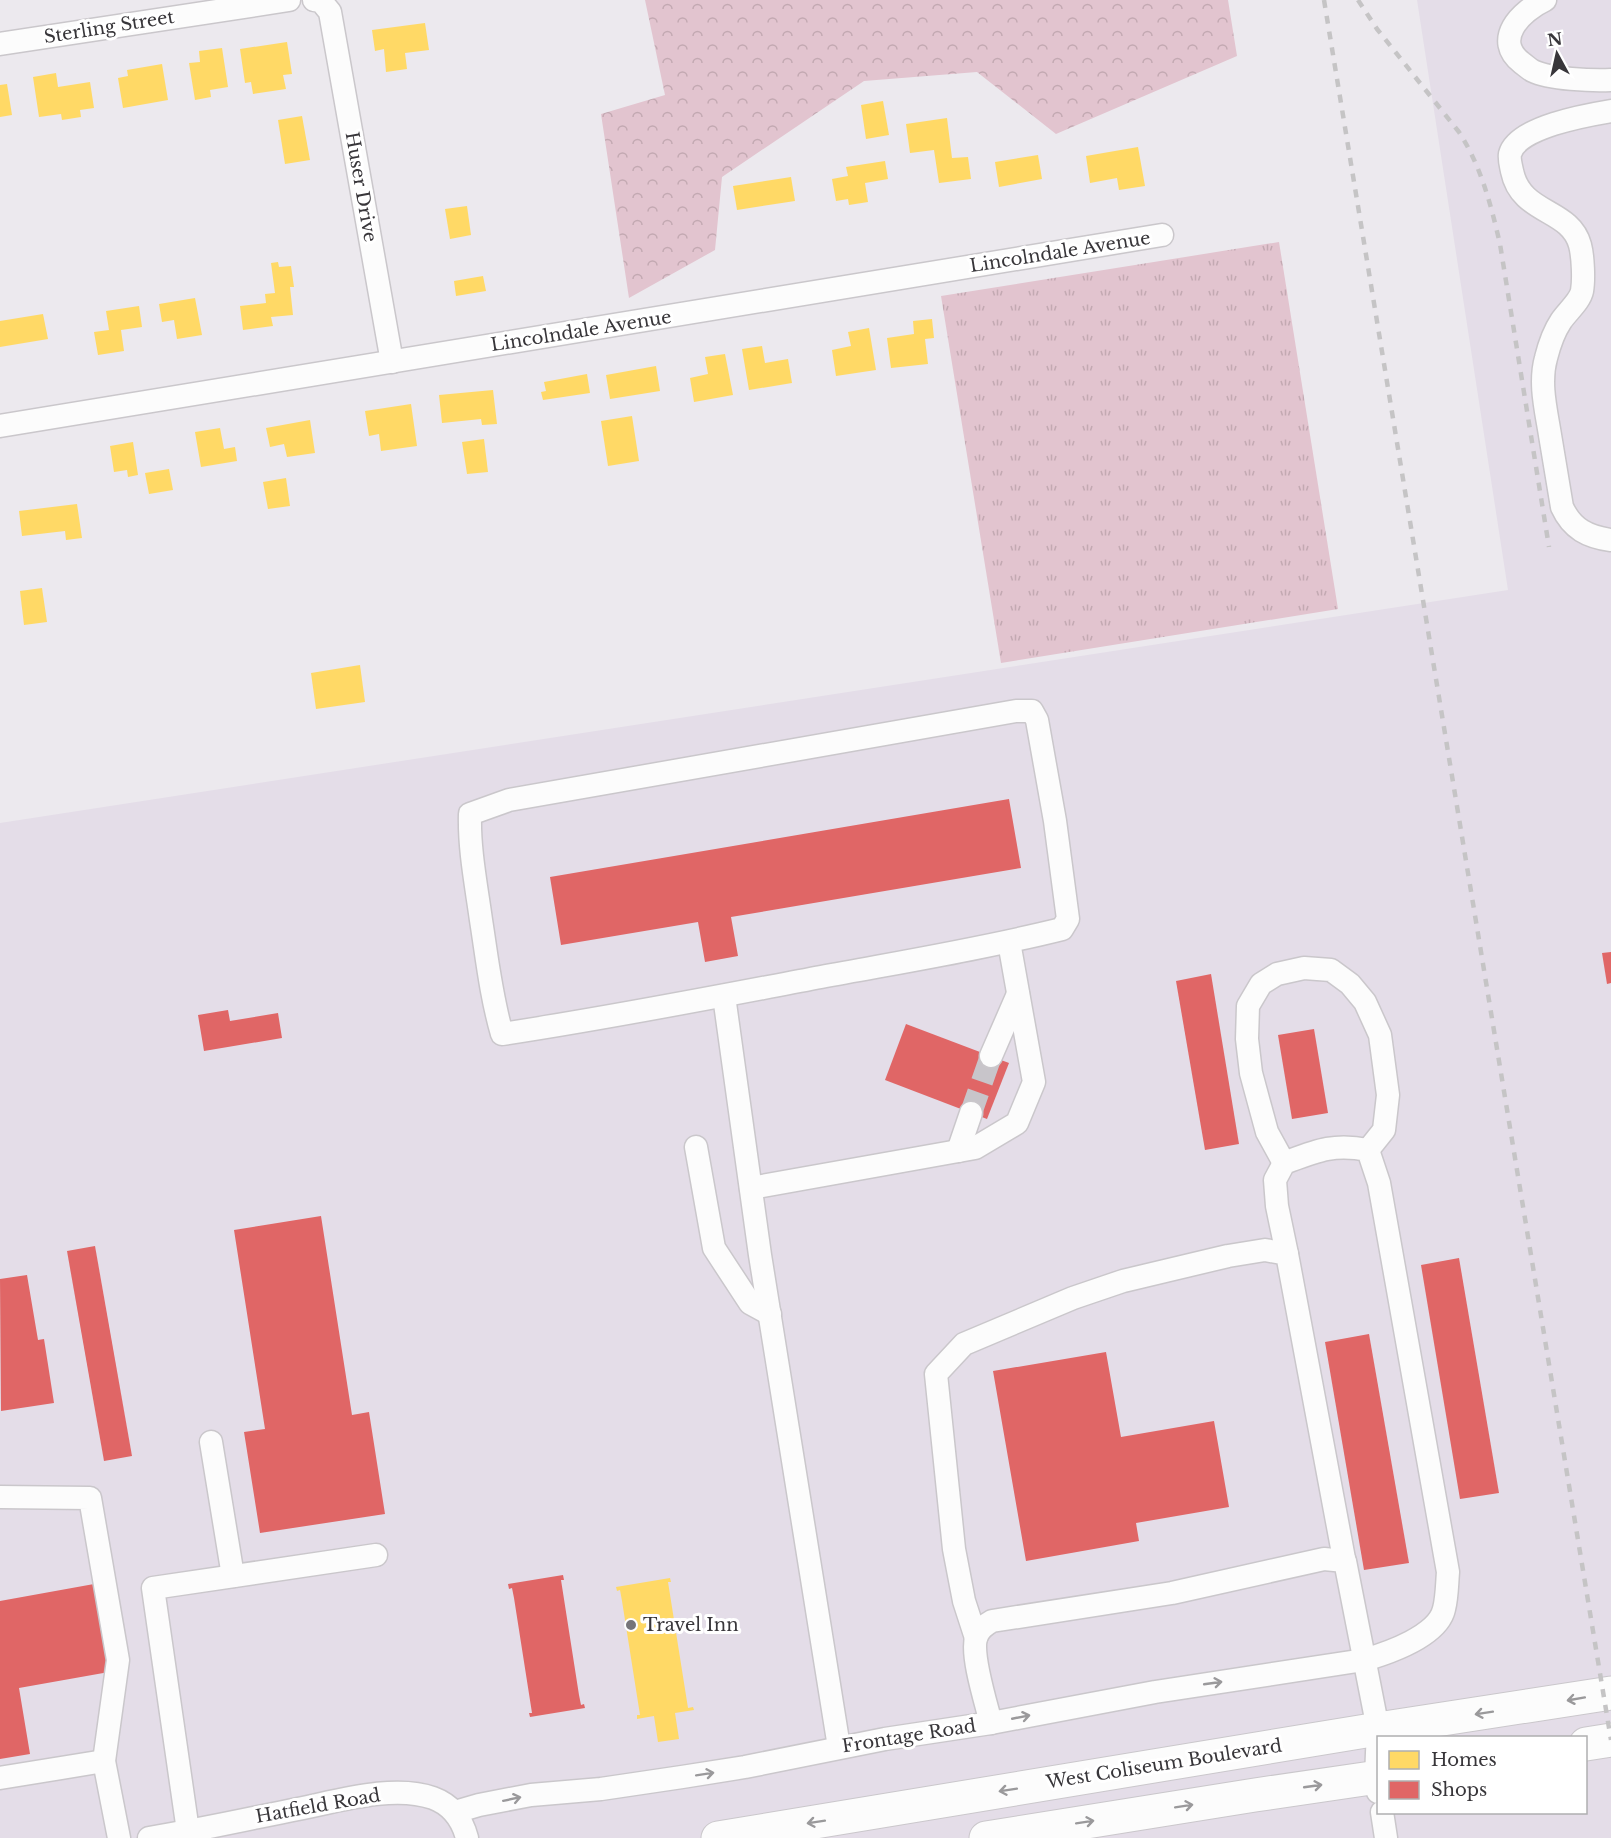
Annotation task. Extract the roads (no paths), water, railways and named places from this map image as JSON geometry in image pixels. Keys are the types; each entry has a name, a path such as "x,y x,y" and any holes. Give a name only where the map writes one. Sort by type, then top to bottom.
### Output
{"highway":[{"name":"West Coliseum Boulevard","path":"718,1838 1378,1729 1611,1693"},
{"path":"1587,1744 1611,1740"},
{"path":"986,1838 1243,1797 1377,1783"}],"street":[{"name":"Sterling Street","path":"0,44 289,0"},
{"path":"1545,0 1532,6 1517,20 1509,41 1514,57 1532,71 1565,78 1611,80"},
{"name":"Huser Drive","path":"322,6 392,362"},
{"path":"1611,111 1586,115 1533,130 1513,147 1509,155 1516,183 1531,202 1563,220 1573,230 1580,246 1582,293 1559,323 1546,358 1543,378 1562,507 1567,518 1580,530 1594,538 1611,540"},
{"name":"Lincolndale Avenue","path":"0,426 1162,235"},
{"path":"1016,711 1032,711 1037,720 1055,821 1068,919 1062,929 1009,942 724,996 502,1034 495,1009 469,838 470,814 508,800 1016,711"},
{"path":"751,1188 975,1148 1017,1123 1034,1082 1009,942"},
{"path":"1284,1163 1267,1132 1251,1073 1247,1039 1248,1006 1261,984 1277,974 1304,968 1330,970 1350,984 1365,1002 1380,1035 1388,1095 1384,1130 1368,1150 1352,1147 1326,1148 1284,1163 1275,1180 1277,1206 1378,1736"},
{"path":"991,1056 1018,994"},
{"path":"724,996 770,1314 839,1747"},
{"path":"957,1151 971,1113"},
{"path":"696,1147 714,1248 750,1304 770,1314"},
{"name":"Frontage Road","path":"455,1812 531,1795 608,1788 734,1769 839,1747 991,1723 1155,1692 1364,1660 1381,1655 1425,1635 1440,1619 1444,1611 1448,1572 1379,1183 1368,1150"},
{"path":"991,1723 975,1653 976,1638 964,1601 954,1549 936,1374 964,1344 1073,1298 1113,1284 1228,1256 1264,1250 1287,1254"},
{"path":"211,1443 233,1576"},
{"path":"0,1497 90,1498 118,1660 104,1761 119,1838"},
{"path":"189,1831 153,1588 376,1555"},
{"path":"976,1638 982,1627 992,1622 1172,1593 1324,1558 1345,1561 1345,1564"},
{"path":"0,1778 104,1761"},
{"name":"Hatfield Road","path":"149,1838 387,1793 410,1793 432,1797 445,1803 455,1812"},
{"path":"455,1812 467,1838"},
{"path":"1382,1814 1386,1838"}],"tunnel":[{"path":"971,1113 991,1056"}],"railway":[{"path":"1324,0 1611,1740"},
{"path":"1358,0 1377,29 1459,132 1484,186 1500,244 1549,547"}],"place":[{"name":"Travel Inn","path":"631,1625"}]}
